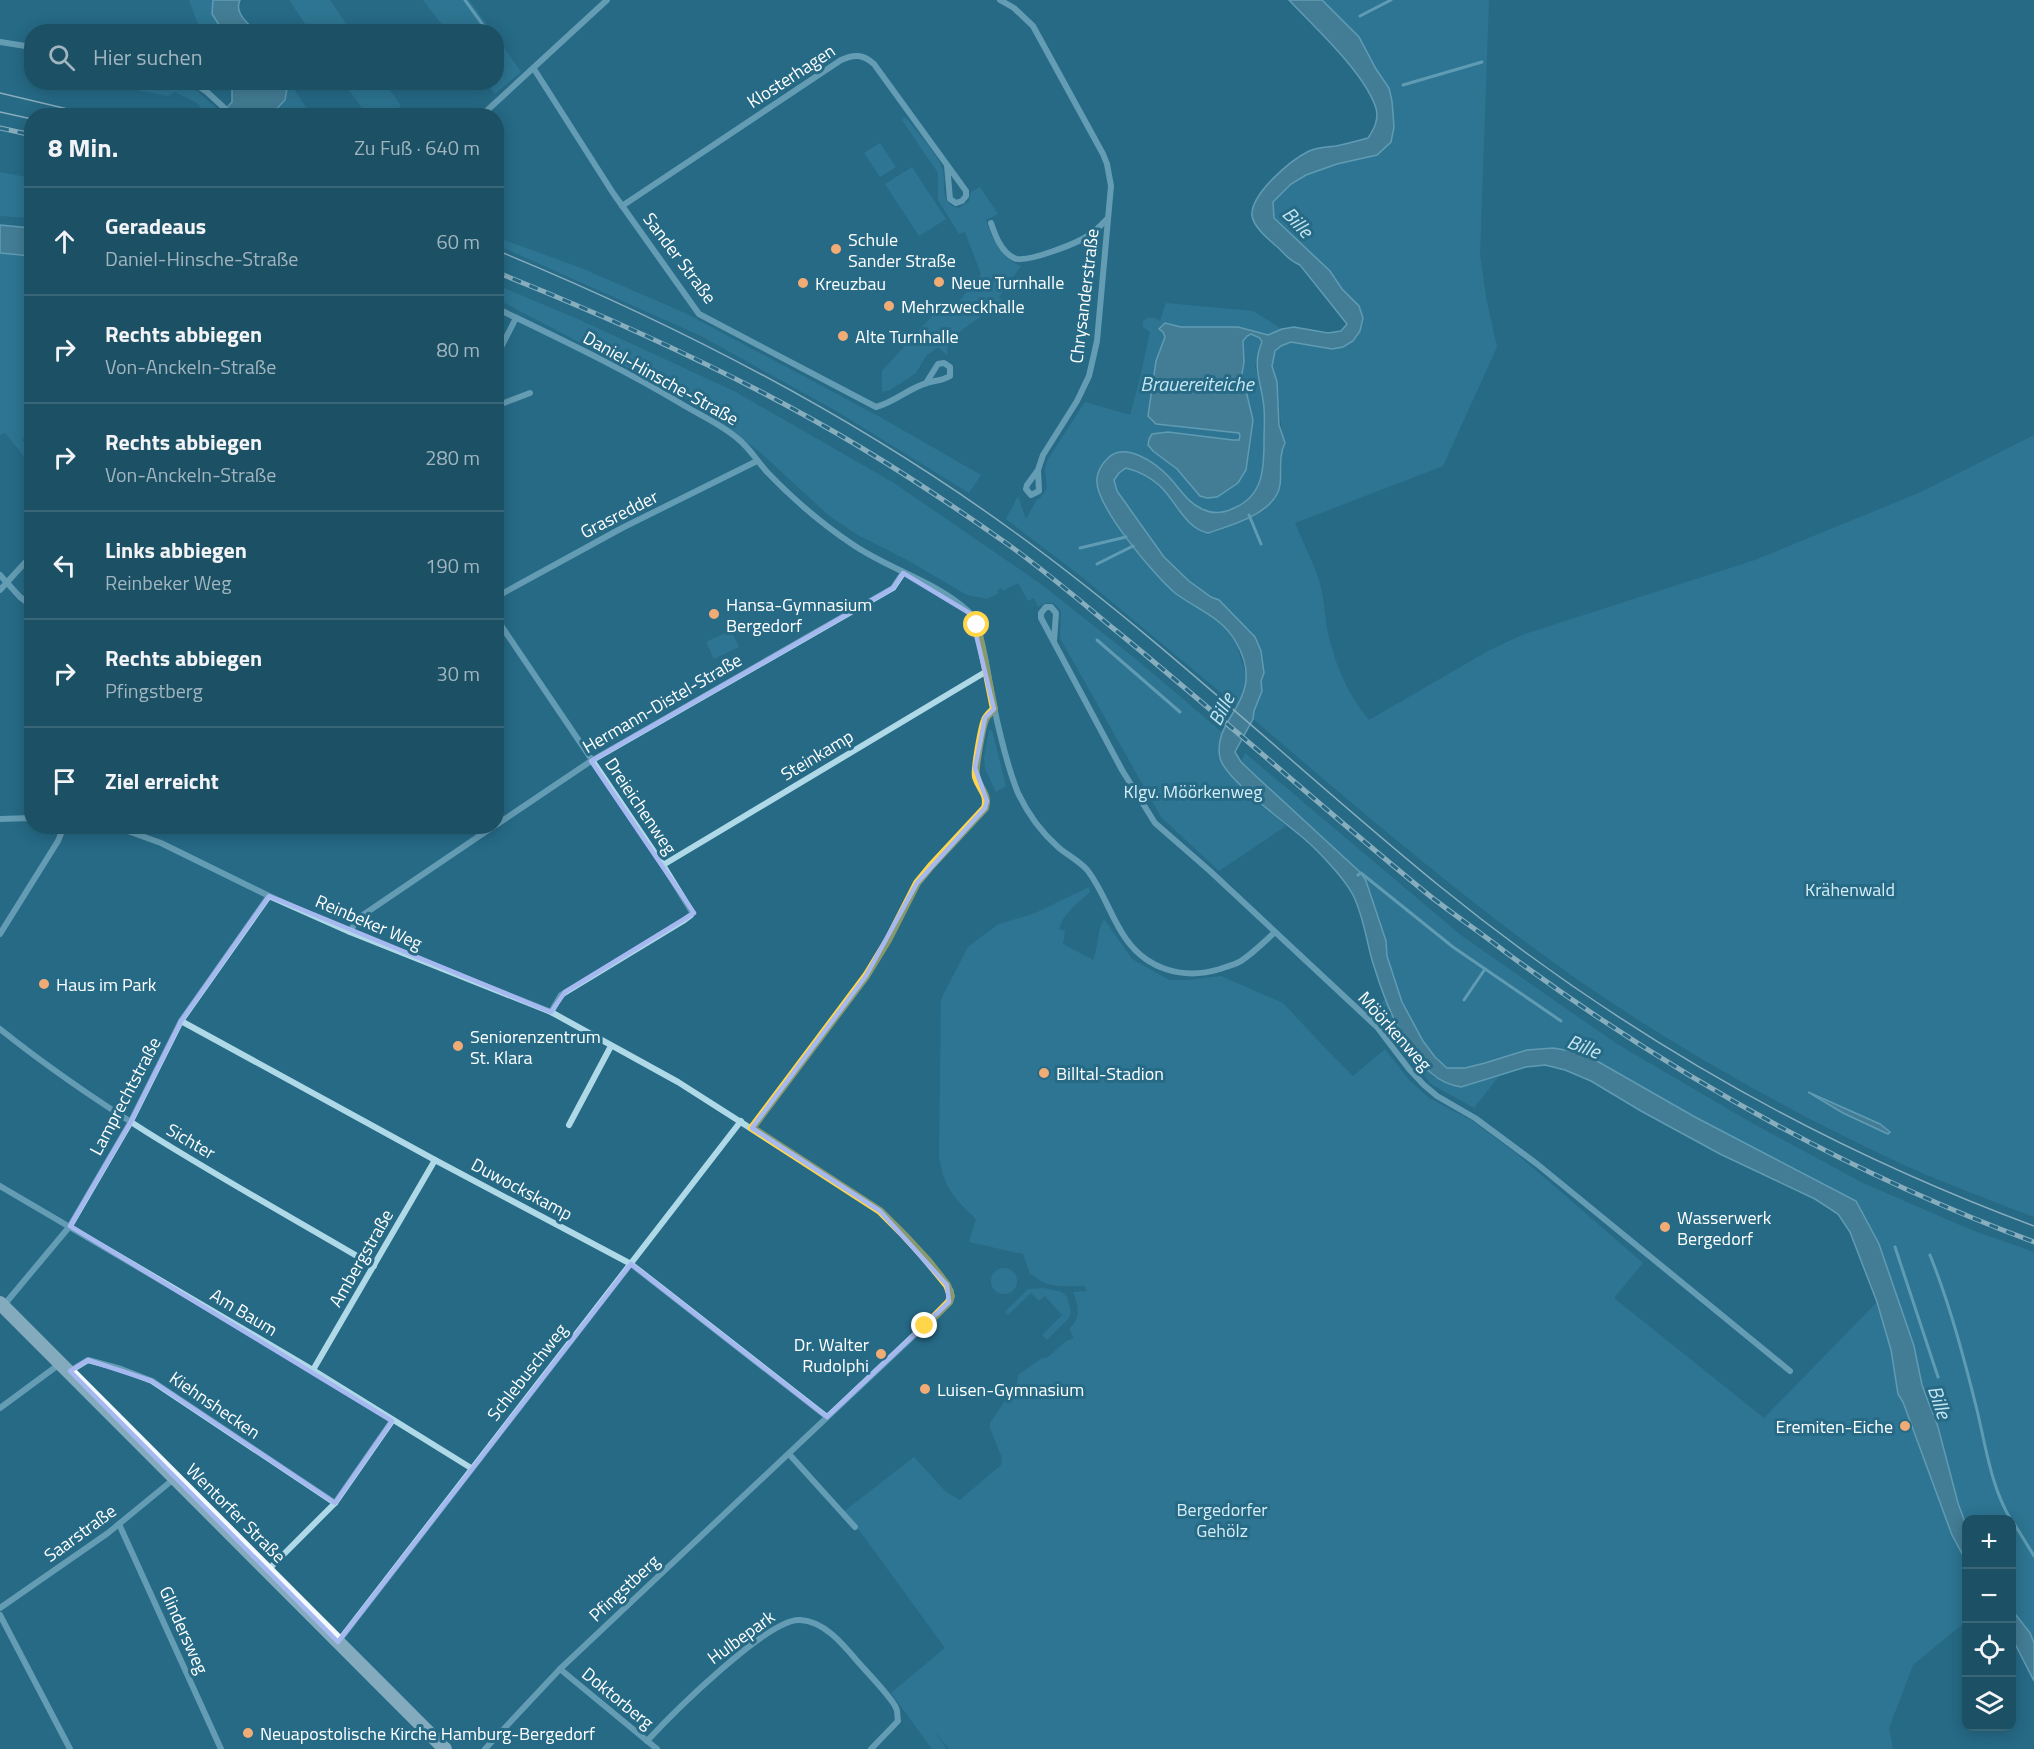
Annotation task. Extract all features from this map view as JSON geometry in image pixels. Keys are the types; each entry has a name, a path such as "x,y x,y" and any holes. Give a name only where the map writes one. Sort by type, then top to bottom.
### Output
{"main road":[{"name":"Wentorfer Straße","path":"2,1304 445,1749"}],"street":[{"path":"491,108 607,0"},
{"name":"Chrysanderstraße","path":"1000,0 1014,8 1033,26 1103,154 1111,186 1097,341 1089,376 1077,401 1043,455 1038,470"},
{"path":"0,42 24,46"},
{"name":"Klosterhagen","path":"622,206 851,55 868,58 874,64 966,191 966,196 962,201 956,203 950,199 947,165"},
{"name":"Sander Straße","path":"534,69 622,206 699,314 876,407 888,404 926,383"},
{"path":"204,90 225,108"},
{"name":"Chrysanderstraße","path":"991,223 995,234 1011,257 1023,260 1088,236 1108,219"},
{"name":"Daniel-Hinsche-Straße","path":"504,312 647,383 737,437 768,473 825,525 854,546 959,603 971,614 977,625 994,709 1018,793 1033,819 1057,846 1086,868 1098,885 1127,941 1141,956 1160,967 1177,973 1211,972 1239,962 1275,932"},
{"path":"504,341 516,318"},
{"path":"504,403 530,393"},
{"name":"Grasredder","path":"504,593 622,528 757,461"},
{"path":"0,590 24,564"},
{"name":"Hermann-Distel-Straße","path":"504,820 591,761 893,588 903,573"},
{"path":"0,575 24,599"},
{"name":"Möörkenweg","path":"1054,641 1056,613 1051,607 1042,609 1041,618 1122,770 1155,823 1377,1027 1424,1085 1437,1096 1475,1118 1537,1164 1790,1371"},
{"name":"Dreieichenweg","path":"504,630 692,910 691,915 683,921 561,995 550,1012"},
{"name":"Steinkamp","path":"663,865 987,671"},
{"path":"752,1128 866,976 888,940 917,883 985,808 987,801 985,792 976,777 975,768 985,718 994,709"},
{"path":"0,819 24,818"},
{"path":"0,934 61,834"},
{"name":"Reinbeker Weg","path":"136,834 161,843 269,896 350,932 550,1012 678,1082 880,1211 947,1285"},
{"name":"Hermann-Distel-Straße","path":"350,932 357,919 483,834"},
{"name":"Lamprechtstraße","path":"2,1304 70,1226 130,1123 181,1021 269,896"},
{"name":"Duwockskamp","path":"181,1021 631,1264 827,1417"},
{"name":"Sichter","path":"0,1029 43,1063 130,1123 374,1266"},
{"path":"569,1125 611,1046"},
{"name":"Schlebuschweg","path":"338,1642 741,1121"},
{"name":"Ambergstraße","path":"313,1370 435,1160"},
{"name":"Am Baum","path":"0,1186 313,1370 471,1468"},
{"name":"Pfingstberg","path":"485,1749 560,1669 949,1302 951,1294 947,1285"},
{"name":"Kiehnshecken","path":"65,1367 88,1360 121,1369 152,1382 335,1503"},
{"path":"0,1408 65,1367"},
{"path":"268,1570 335,1503 392,1421"},
{"path":"789,1454 855,1527"},
{"name":"Saarstraße","path":"0,1608 119,1524 175,1478"},
{"name":"Glindersweg","path":"119,1524 221,1749"},
{"path":"0,1615 70,1749"},
{"name":"Hulbepark","path":"647,1741 681,1704 721,1669 784,1622 801,1620 820,1624 854,1657 896,1707 898,1721 871,1749"},
{"name":"Doktorberg","path":"560,1669 657,1749"}],"highlighted area":[{"path":"903,573 971,614 994,709 985,718 975,768 987,801 985,808 917,883 866,976 752,1128 880,1211 947,1285 949,1302 827,1417 631,1264 338,1642 70,1371 88,1360 152,1381 335,1503 392,1421 70,1226 130,1123 181,1021 269,896 551,1012 565,992 694,913 591,761 893,588"}],"green space":[{"path":"189,0 213,0 212,14 218,24 198,24"},
{"path":"289,0 330,0 346,24 305,24"},
{"path":"423,0 469,0 487,24 442,24"},
{"name":"Krähenwald","path":"1322,0 1489,0 1480,254 1486,297 1497,347 1443,466 1295,523 1320,583 1335,659 1349,691 1369,720 1488,651 1522,635 1755,560 1921,492 2034,435 2034,1217 1952,1185 1861,1145 1696,1056 1578,980 1453,886 1253,719 1262,691 1261,681 1264,673 1255,637 1219,600 1189,581 1164,557 1117,491 1114,480 1119,473 1126,468 1140,473 1158,484 1189,521 1200,531 1206,533 1226,528 1257,512 1275,496 1281,479 1282,453 1285,443 1273,368 1275,355 1279,348 1295,343 1332,349 1359,306 1342,289 1330,271 1273,218 1273,202 1288,186 1302,176 1334,165 1377,155 1389,88 1359,37","holes":["1813,1095 1880,1124 1890,1133 1843,1113"]},
{"path":"504,47 521,72 504,86"},
{"path":"137,90 195,90 216,108 200,108 197,103 175,92 168,96"},
{"path":"287,90 295,90 306,108 278,108 285,100"},
{"path":"349,90 390,90 401,106 398,108 362,108"},
{"path":"905,117 940,163 944,192 948,202 959,208 969,201 971,192 980,187 998,214 986,220 994,241 1008,259 1021,266 999,297 1002,301 948,340 947,355 938,347 926,356 916,373 890,390 882,392 882,371 933,315 958,303 981,274 965,232 959,234 938,200 938,173 902,120"},
{"path":"880,143 896,167 880,177 864,153"},
{"path":"912,167 946,219 919,236 885,184"},
{"path":"0,172 24,177 24,218 0,216"},
{"path":"504,240 581,268 685,313 880,417 981,475 969,493 838,412 701,336 504,248"},
{"path":"0,253 24,255 24,438 22,440 24,456 5,433 0,435"},
{"name":"Klgv. Möörkenweg","path":"504,288 580,320 734,391 894,483 1041,584 1137,660 1223,733 1220,754 1225,768 1240,785 1286,826 1219,871 1161,817 1060,638 1061,612 1057,606 1048,603 1038,607 1034,598 1028,601 1018,583 1003,591 1001,588 997,590 999,593 987,599 967,595 909,561 856,534 828,515 761,453 693,402 504,303"},
{"path":"1166,303 1253,311 1282,329 1268,335 1238,327 1181,327 1166,323 1163,332 1165,337 1156,361 1156,424 1239,433 1239,440 1233,440 1168,432 1153,451 1177,469 1200,496 1249,457 1253,420 1242,374 1243,341 1251,334 1260,338 1262,342 1255,366 1264,406 1264,465 1261,480 1250,498 1238,507 1224,512 1209,512 1198,508 1160,468 1130,452 1120,451 1110,455 1112,519 1150,567 1173,591 1195,607 1210,614 1227,630 1236,643 1246,675 1246,686 1238,707 1082,577 1006,519 1018,496 1026,519 1036,501 1042,496 1047,488 1045,469 1048,459 1085,402 1130,415 1150,332 1143,327 1143,321 1152,318 1160,321"},
{"path":"731,630 739,647 714,659 706,642"},
{"path":"989,730 992,730 1006,786 996,792 985,769 984,757"},
{"path":"1245,753 1462,936 1617,1044 1752,1123 1863,1183 1969,1229 2034,1252 2034,1643 2030,1633 2016,1615 2016,1515 1963,1515 1922,1385 1914,1346 1879,1244 1856,1201 1695,1117 1583,1053 1527,1050 1465,1068 1447,1068 1417,1031 1402,1002 1391,971 1381,924 1361,873 1241,762"},
{"name":"Bergedorfer Gehölz","path":"1089,887 1090,892 1063,919 1059,929 1065,931 1063,944 1093,960 1104,919 1132,959 1169,980 1221,976 1283,1003 1353,1076 1385,1049 1409,1080 1429,1098 1471,1120 1517,1154 1643,1263 1614,1298 1764,1418 1877,1302 1891,1350 1898,1394 1903,1402 1952,1535 1962,1553 1962,1624 1913,1665 1889,1728 1893,1749 949,1749 933,1729 947,1749 932,1749 891,1693 945,1648 859,1530 842,1513 914,1457 946,1492 960,1500 1001,1465 1002,1458 990,1423 1017,1383 1018,1375 1042,1358 1047,1358 1066,1341 1074,1338 1069,1329 1076,1321 1078,1312 1073,1292 1086,1291 1085,1286 1051,1285 1030,1274 1023,1254 969,1242 976,1219 951,1191 939,1156 941,999 968,947 997,925 1035,913"},
{"path":"1385,999 1397,1028 1432,1076 1461,1087 1499,1076 1474,1108 1431,1084 1372,1013"},
{"path":"1004,1268 1013,1272 1017,1281 1013,1290 1004,1294 995,1290 991,1281 995,1272"},
{"path":"1044,1288 1062,1292 1067,1297 1071,1313 1069,1318 1047,1340 1042,1335 1062,1315 1045,1296 1039,1301 1031,1293 1008,1315 1005,1312 1028,1289"}],"water":[{"path":"213,0 240,0 240,13 248,24 218,24 212,14"},
{"name":"Brauereiteiche","path":"1289,0 1322,0 1359,37 1389,88 1394,127 1391,142 1377,155 1337,164 1306,175 1291,184 1273,202 1274,218 1330,271 1342,289 1359,306 1363,318 1360,331 1353,341 1343,347 1332,349 1291,342 1275,351 1272,366 1277,382 1279,425 1285,443 1277,495 1261,511 1208,533 1193,526 1160,486 1139,473 1126,468 1119,473 1114,480 1117,491 1164,557 1189,581 1219,600 1255,637 1261,651 1264,673 1261,681 1262,691 1253,719 1235,752 1241,762 1361,873 1366,881 1386,941 1387,956 1402,1002 1423,1041 1435,1057 1447,1068 1465,1068 1527,1050 1553,1048 1583,1053 1695,1117 1856,1201 1879,1244 1914,1346 1922,1385 1938,1427 1962,1515 1962,1553 1952,1535 1903,1402 1898,1394 1891,1350 1877,1302 1850,1232 1838,1214 1815,1199 1720,1154 1591,1081 1565,1070 1545,1065 1526,1067 1461,1087 1444,1082 1431,1073 1410,1047 1392,1015 1372,960 1359,910 1348,887 1311,845 1242,787 1220,758 1219,743 1223,730 1243,693 1246,679 1244,662 1236,642 1224,626 1175,593 1140,556 1115,521 1098,490 1097,478 1102,465 1114,454 1122,452 1148,460 1164,472 1192,503 1210,512 1226,511 1244,503 1260,481 1263,462 1264,416 1257,359 1262,342 1260,338 1251,334 1243,341 1242,374 1253,420 1246,470 1238,483 1217,497 1200,496 1177,469 1148,445 1152,434 1168,432 1233,440 1239,440 1240,436 1239,433 1156,424 1148,416 1156,361 1165,337 1159,329 1165,323 1181,327 1238,327 1268,335 1294,327 1328,333 1341,331 1347,324 1300,265 1265,236 1255,224 1252,216 1253,207 1264,188 1301,155 1322,147 1368,138 1374,128 1377,112 1370,94 1338,51"},
{"path":"232,90 287,90 285,100 278,108 227,108 232,102"},
{"path":"0,225 24,227 24,255 0,253"},
{"path":"1808,1092 1880,1124 1890,1132 1888,1134 1843,1113"},
{"path":"2016,1615 2030,1633 2034,1643 2034,1681 2016,1646"}],"waterway":[{"path":"465,0 482,24"},
{"path":"1360,16 1391,0"},
{"path":"1403,85 1482,62"},
{"path":"1249,515 1261,544"},
{"path":"1080,548 1126,537"},
{"path":"1097,564 1133,546"},
{"path":"1097,640 1180,712"},
{"path":"1358,875 1361,873 1453,947 1561,1021"},
{"path":"1464,1000 1485,969"},
{"name":"Bille","path":"1895,1247 1938,1377"},
{"path":"1930,1255 1962,1351 1994,1480 2008,1515"},
{"path":"2016,1527 2034,1556"}],"tram line":[{"path":"0,93 63,108"},
{"path":"0,112 24,117"},
{"path":"504,253 631,309 763,375 827,411 952,489 1013,531 1122,615 1437,884 1575,988 1648,1035 1722,1080 1797,1121 1875,1159 2034,1226"}],"railway":[{"path":"0,128 24,133"},
{"path":"504,275 636,331 727,374 816,422 897,470 1048,574 1430,896 1629,1038 1693,1078 1826,1151 1894,1184 2034,1242"}],"place":[{"name":"Schule Sander Straße","path":"836,249"},
{"name":"Neue Turnhalle","path":"939,282"},
{"name":"Kreuzbau","path":"803,283"},
{"name":"Mehrzweckhalle","path":"889,306"},
{"name":"Alte Turnhalle","path":"843,336"},
{"name":"Hansa-Gymnasium Bergedorf","path":"714,614"},
{"name":"Haus im Park","path":"44,984"},
{"name":"Seniorenzentrum St. Klara","path":"458,1046"},
{"name":"Billtal-Stadion","path":"1044,1073"},
{"name":"Wasserwerk Bergedorf","path":"1665,1227"},
{"name":"Dr. Walter Rudolphi","path":"881,1354"},
{"name":"Luisen-Gymnasium","path":"925,1389"},
{"name":"Eremiten-Eiche","path":"1905,1426"},
{"name":"Neuapostolische Kirche Hamburg-Bergedorf","path":"248,1733"}],"route":[{"path":"925,1326 949,1302 951,1296 951,1291 929,1262 880,1211 752,1128 866,976 888,940 917,883 985,808 987,801 985,792 976,777 975,768 985,718 994,709 977,625"}]}
